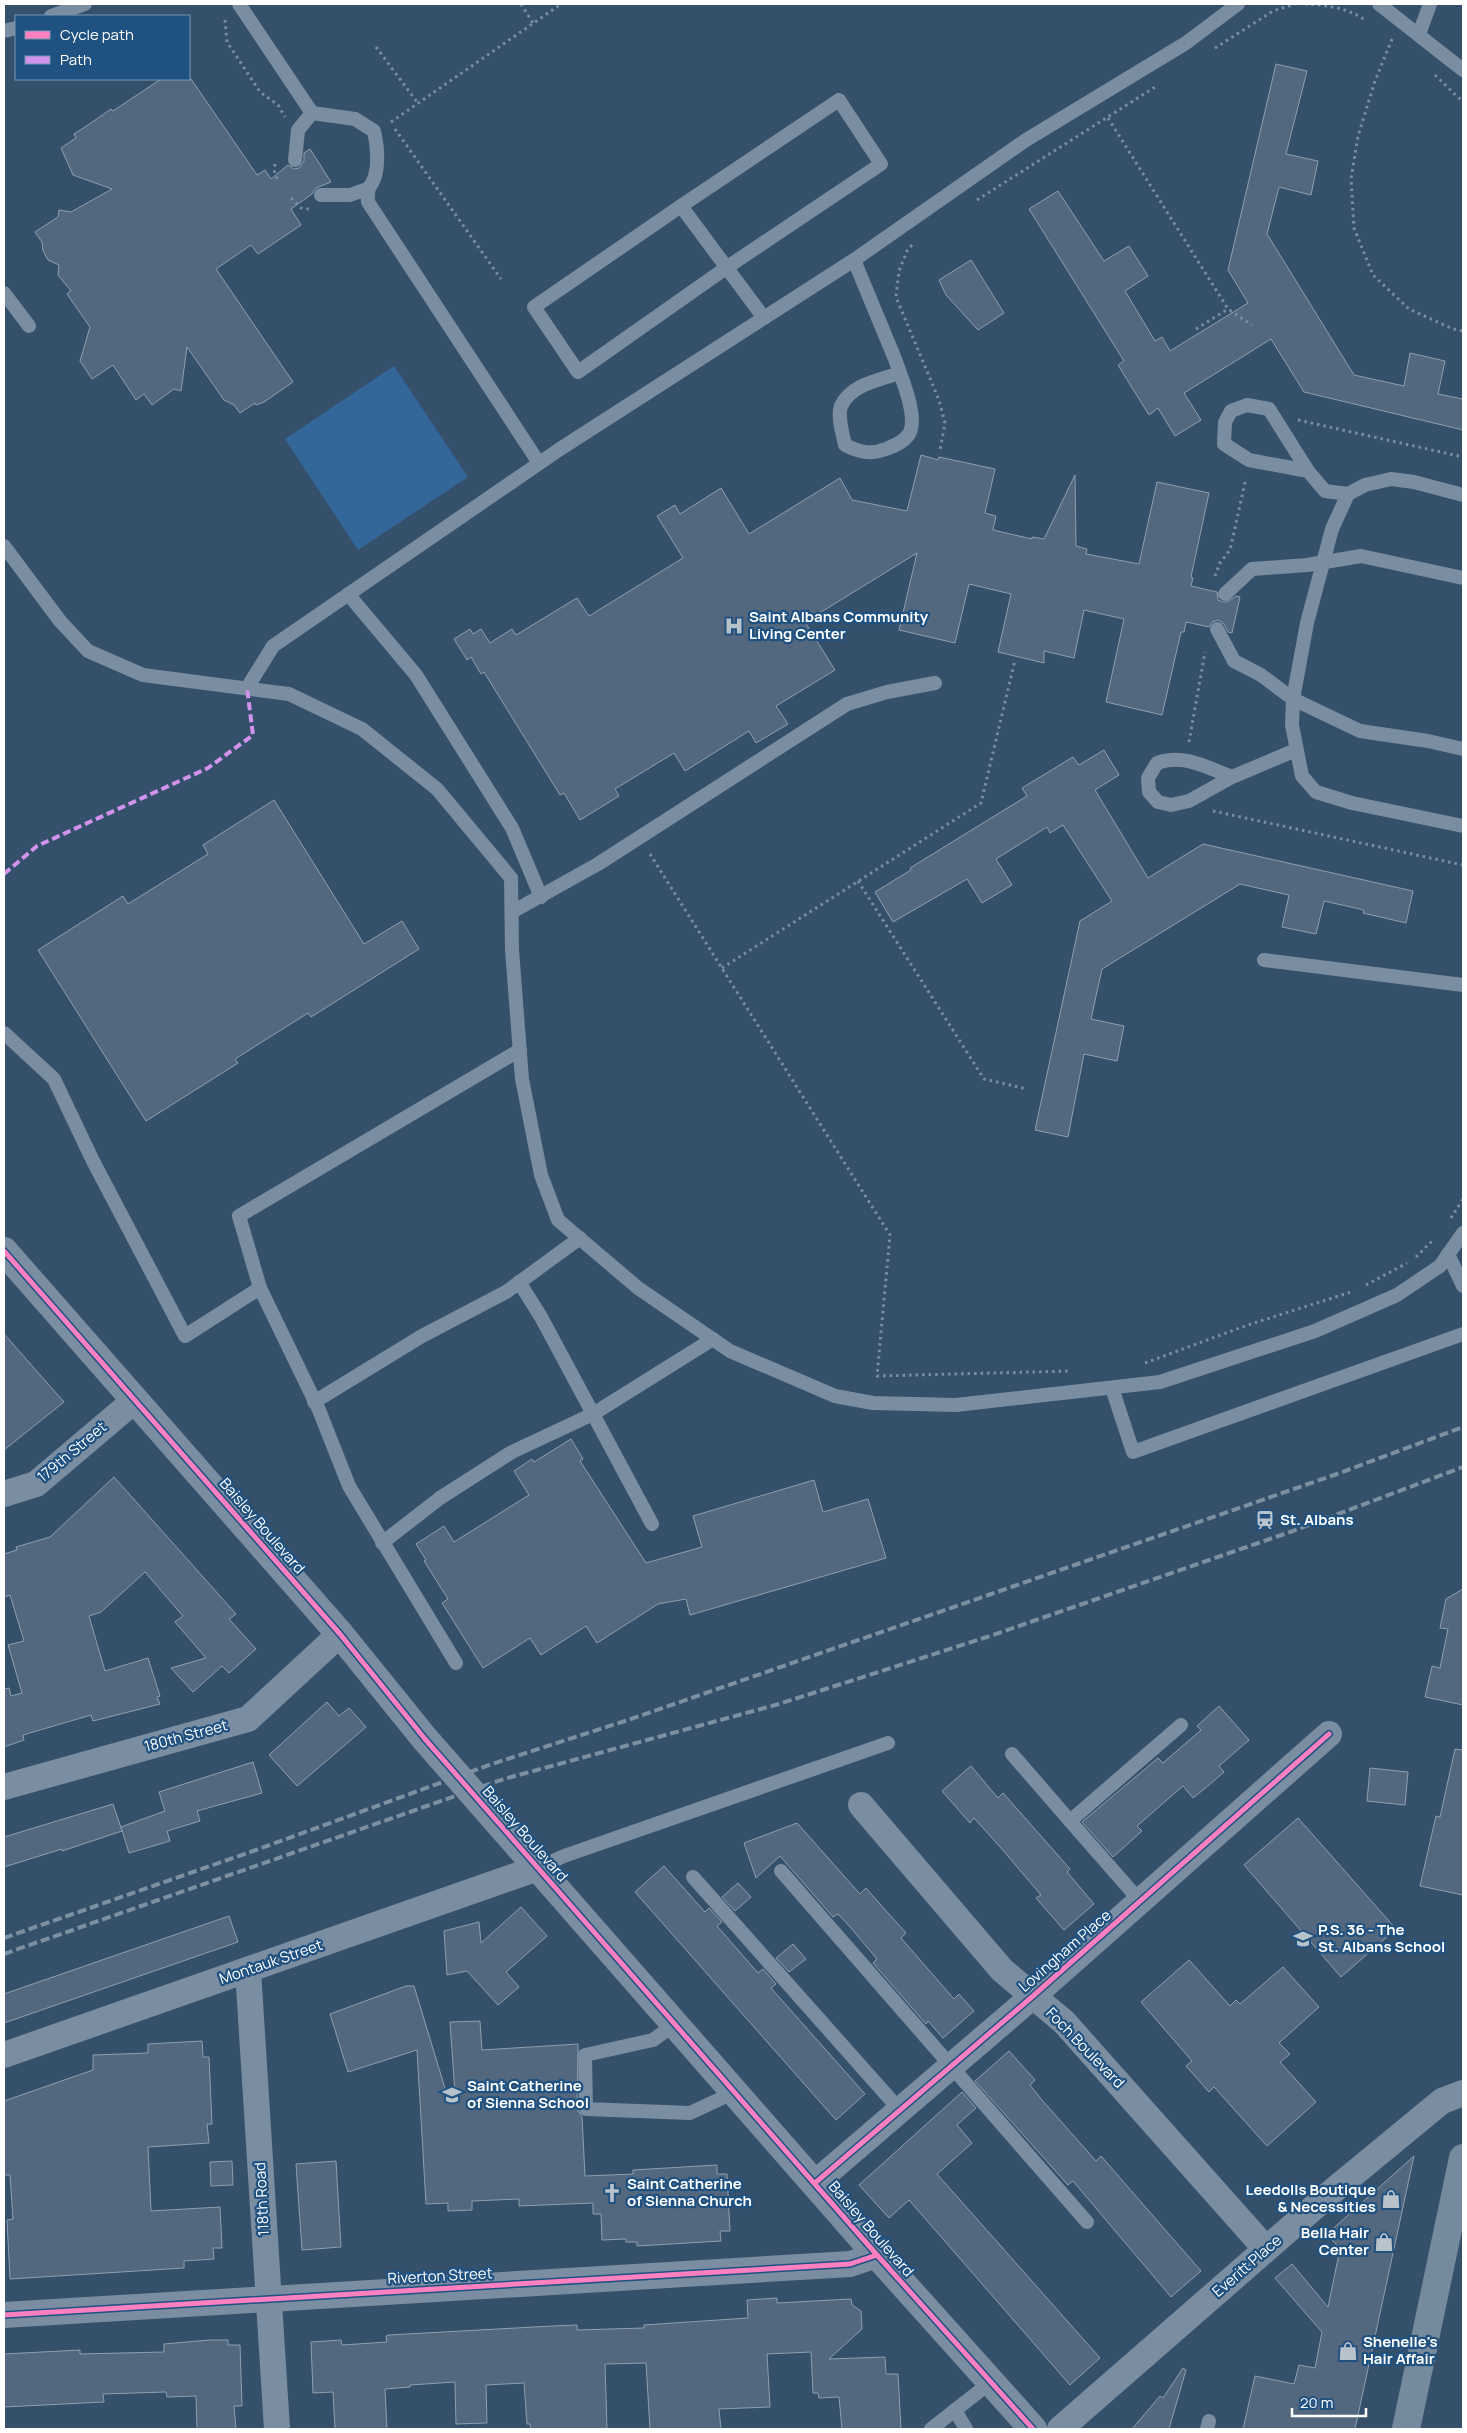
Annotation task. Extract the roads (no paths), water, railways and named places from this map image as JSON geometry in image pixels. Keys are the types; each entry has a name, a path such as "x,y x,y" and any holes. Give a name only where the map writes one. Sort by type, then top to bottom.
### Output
{"main road":[{"path":"1406,2429 1463,2158"}],"street":[{"name":"Baisley Boulevard","path":"4,1251 340,1634 425,1739 877,2255 1033,2429"},
{"name":"179th Street","path":"4,1494 36,1484 135,1400"},
{"name":"180th Street","path":"4,1786 248,1719 340,1634"},
{"name":"Lovingham Place","path":"815,2183 1033,1996 1329,1734"},
{"name":"Foch Boulevard","path":"861,1805 1002,1970 1064,2022 1266,2249"},
{"name":"Montauk Street","path":"4,2055 538,1868"},
{"name":"118th Road","path":"248,1970 276,2429"},
{"name":"Everitt Place","path":"1060,2429 1334,2190 1442,2101 1463,2093"},
{"name":"Riverton Street","path":"4,2315 850,2264 877,2255"}],"lane":[{"path":"54,15 86,4"},
{"path":"239,4 312,113 355,119 374,131 378,148 375,177 367,189 350,195 321,195"},
{"path":"247,688 273,646 348,594 539,463 854,260 1026,140 1186,44 1236,4"},
{"path":"1378,4 1463,70"},
{"path":"1419,34 1430,4"},
{"path":"839,100 881,164 726,268 578,372 534,307 681,206 839,100"},
{"path":"295,160 298,130 312,113"},
{"path":"367,189 368,202 539,463"},
{"path":"681,206 764,318"},
{"path":"854,260 900,373 913,421 908,435 897,444 880,451 860,452 845,444 840,420 841,406 856,388 900,373"},
{"path":"4,293 29,326"},
{"path":"1308,471 1249,460 1224,444 1226,422 1231,411 1246,405 1269,409 1308,471 1324,492 1348,494 1365,485 1391,479 1463,495"},
{"path":"1348,494 1332,528 1307,623 1293,699 1292,724 1302,776 1316,792 1352,803 1463,826"},
{"path":"4,546 60,621 88,651 143,675 289,694 362,729 436,789 511,878 522,1080 541,1175 558,1220 638,1288 730,1350 835,1396 872,1403 956,1405 1160,1382 1315,1331 1397,1295 1440,1266 1463,1233"},
{"path":"1225,594 1252,569 1324,562 1361,556 1463,578"},
{"path":"348,594 416,675 512,828 541,897"},
{"path":"1217,629 1234,661 1261,675 1293,699 1360,731 1428,741 1463,749"},
{"path":"512,912 598,864 847,704 887,692 935,683"},
{"path":"1232,777 1185,760 1169,758 1157,762 1148,778 1149,792 1158,802 1171,805 1189,801 1232,777 1296,750"},
{"path":"1264,960 1463,985"},
{"path":"4,1033 54,1079 93,1161 185,1336 260,1288"},
{"path":"456,1663 349,1486 314,1402 260,1288 239,1216 520,1050"},
{"path":"314,1402 422,1336 506,1292 580,1238"},
{"path":"1448,1254 1463,1286"},
{"path":"519,1282 541,1318 652,1524"},
{"path":"1112,1388 1134,1452 1463,1334"},
{"path":"382,1543 440,1498 512,1452 593,1414 713,1339"},
{"path":"1070,1820 1181,1725"},
{"path":"538,1868 564,1856 888,1742"},
{"path":"1012,1754 1140,1901"},
{"path":"781,1871 1087,2222"},
{"path":"693,1877 899,2109"},
{"path":"675,2024 653,2040 586,2055 586,2109 690,2113 735,2092"},
{"path":"937,2427 955,2410 991,2382"},
{"path":"955,2410 966,2429"}],"railway":[{"path":"4,1938 256,1850 492,1764 625,1721 1337,1474 1463,1427"},
{"path":"4,1954 504,1779 779,1704 984,1638 1293,1531 1463,1467"}],"place":[{"name":"Saint Albans Community Living Center","path":"734,626"},
{"name":"St. Albans","path":"1265,1520"},
{"name":"P.S. 36 - The St. Albans School","path":"1303,1939"},
{"name":"Saint Catherine of Sienna School","path":"452,2095"},
{"name":"Saint Catherine of Sienna Church","path":"612,2193"},
{"name":"Leedolls Boutique & Necessities","path":"1391,2199"},
{"name":"Bella Hair Center","path":"1384,2242"},
{"name":"Shenelle's Hair Affair","path":"1348,2351"}]}
